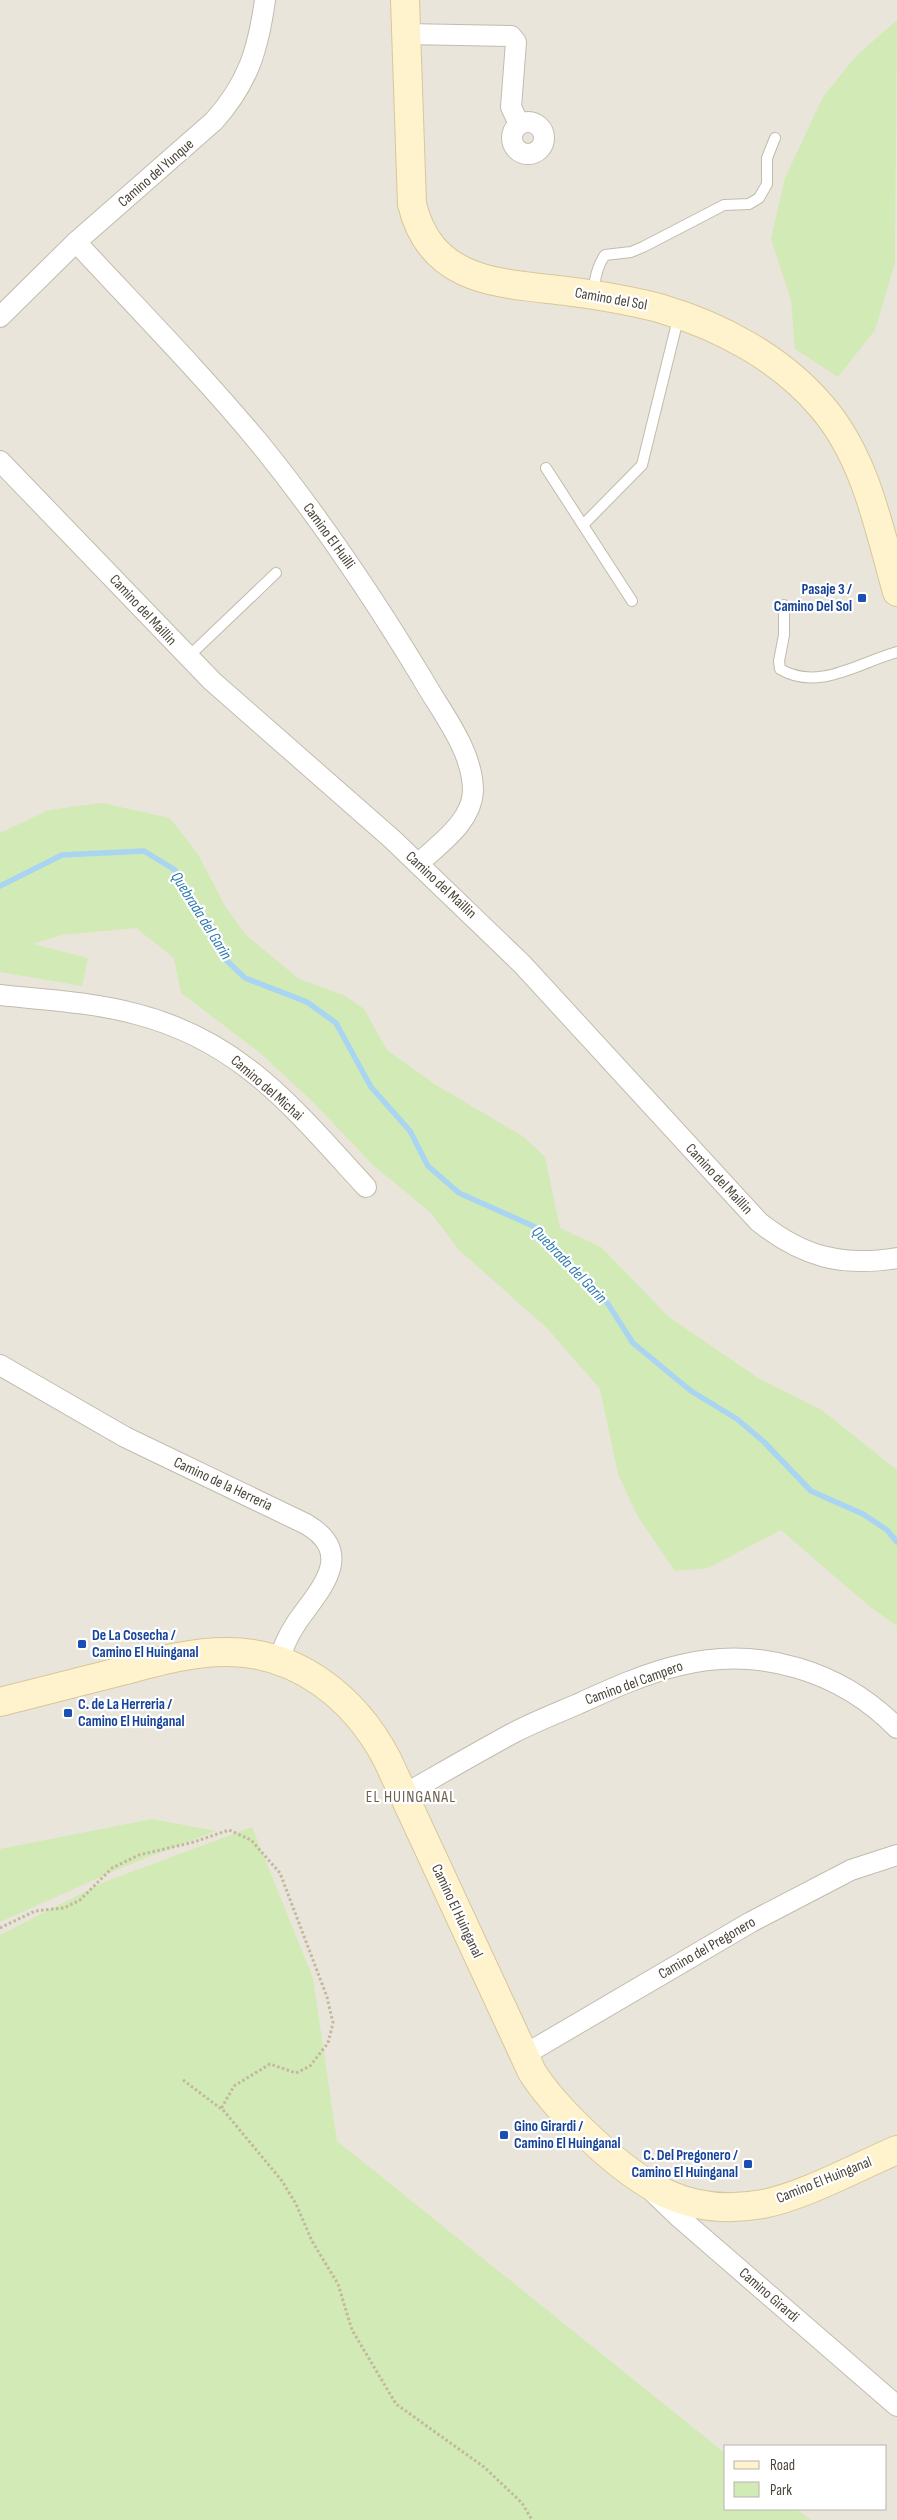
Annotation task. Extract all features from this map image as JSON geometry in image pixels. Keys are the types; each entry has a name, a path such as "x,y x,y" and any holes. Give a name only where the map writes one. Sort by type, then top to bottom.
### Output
{"street":[{"name":"Camino del Yunque","path":"0,317 76,242 214,121 227,106 248,73 255,54 265,0"},
{"name":"Camino del Sol","path":"405,0 411,198 415,218 427,241 445,260 457,269 485,281 593,294 679,314 725,334 758,353 794,378 823,407 848,443 860,471 897,592"},
{"path":"406,34 511,36 516,42 511,107 519,124"},
{"name":"Camino El Huilli","path":"76,242 223,401 294,487 381,612 456,737 470,770 472,784 471,801 464,819 418,864"},
{"name":"Camino del Maillin","path":"0,461 188,657 418,864 522,964 759,1222 785,1242 812,1254 854,1261 897,1258"},
{"name":"Camino del Michai","path":"0,995 134,1013 184,1029 208,1041 253,1071 273,1088 366,1187"},
{"name":"Camino de la Herreria","path":"0,1366 125,1437 306,1524 318,1533 330,1554 329,1574 325,1585 292,1630 279,1660"},
{"name":"Camino El Huinganal","path":"0,1702 188,1655 244,1653 279,1660 314,1677 331,1688 358,1714 379,1743 537,2080 555,2104 616,2162 642,2182 661,2192 695,2203 744,2207 784,2198 897,2150"},
{"name":"Camino del Campero","path":"403,1794 514,1732 610,1690 679,1665 701,1660 723,1658 762,1660 816,1674 859,1696 897,1728"},
{"name":"Camino del Pregonero","path":"524,2055 751,1922 851,1870 897,1855"},
{"name":"Camino Girardi","path":"642,2182 680,2218 897,2406"}],"lane":[{"path":"593,294 595,276 600,262 605,255 643,248 724,205 749,204 760,198 767,184 766,158 775,138"},
{"path":"583,525 642,465 679,314"},
{"path":"546,468 632,601"},
{"path":"188,657 276,573"},
{"path":"784,605 784,635 779,662 780,669 788,674 825,677 897,652"}],"path":[{"path":"0,1928 36,1911 64,1908 80,1900 112,1868 139,1855 194,1842 229,1830 251,1840 280,1873 327,1998 334,2023 328,2043 310,2066 296,2073 270,2064 234,2086 221,2109"},
{"path":"183,2080 221,2109 282,2181 296,2204 312,2241 338,2284 352,2330 396,2404 484,2467 522,2503 532,2520"}],"shaded area":[{"path":"0,0 897,0 897,2520 0,2520"}],"green space":[{"path":"897,20 895,263 875,330 838,377 795,349 791,300 771,239 785,178 823,97 855,57"},
{"path":"102,803 170,818 198,854 225,906 245,934 299,979 344,995 364,1009 387,1050 436,1085 524,1137 545,1157 560,1228 601,1247 669,1317 758,1378 823,1411 897,1470 897,1626 869,1606 781,1530 708,1568 675,1571 638,1517 618,1474 600,1389 547,1328 459,1250 431,1213 373,1165 314,1103 259,1052 181,993 174,958 136,928 61,935 33,944 88,958 82,986 0,972 0,833 49,810"},
{"path":"152,1819 216,1831 123,1867 0,1922 0,1849"},
{"path":"252,1827 313,1978 337,2141 724,2452 724,2510 797,2510 811,2520 0,2520 0,1935 104,1882"}],"waterway":[{"name":"Quebrada del Garin","path":"0,886 62,855 144,851 175,870 223,957 245,978 307,1002 336,1023 371,1087 410,1131 428,1166 459,1193 533,1226 608,1304 633,1343 691,1391 737,1419 764,1442 811,1491 863,1514 887,1530 897,1542"}],"place":[{"name":"Pasaje 3 / Camino Del Sol","path":"862,598"},
{"name":"De La Cosecha / Camino El Huinganal","path":"82,1644"},
{"name":"C. de La Herreria / Camino El Huinganal","path":"68,1713"},
{"name":"Gino Girardi / Camino El Huinganal","path":"504,2135"},
{"name":"C. Del Pregonero / Camino El Huinganal","path":"748,2164"}],"district":[{"name":"EL HUINGANAL","path":"411,1797"}]}
